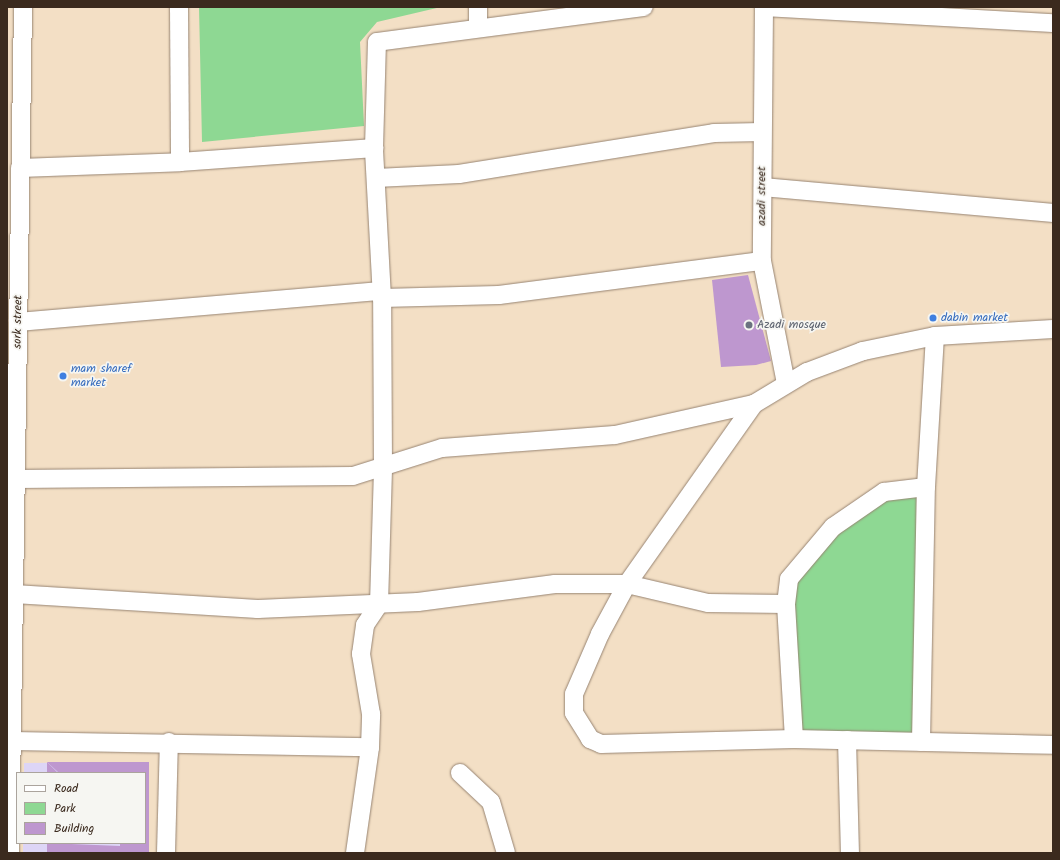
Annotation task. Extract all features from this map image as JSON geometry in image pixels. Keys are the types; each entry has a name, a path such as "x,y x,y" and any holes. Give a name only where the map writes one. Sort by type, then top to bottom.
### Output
{"street":[{"name":"sork street","path":"10,853 23,7"},
{"path":"179,7 180,162"},
{"path":"478,7 478,28"},
{"path":"355,853 370,747 371,714 361,654 365,625 379,604 383,466 381,295 374,148 377,42 644,7"},
{"path":"764,7 924,12 1053,23"},
{"name":"azadi street","path":"764,7 762,261 786,383"},
{"path":"376,178 459,174 714,133 762,132"},
{"path":"20,168 180,162 374,148"},
{"path":"763,187 1053,213"},
{"path":"18,322 381,295 500,295 762,261"},
{"path":"16,479 353,476 442,448 616,436 754,404 806,372 863,350 935,336 1053,328"},
{"path":"921,742 926,486 935,336"},
{"path":"7,406 12,399 17,383"},
{"path":"754,404 627,584 600,634 574,694 574,713 590,739 601,744 847,740 1053,745"},
{"path":"7,431 16,449"},
{"path":"794,740 786,604 789,579 833,527 884,492 926,486"},
{"path":"14,594 258,609 418,602 555,584 627,584 708,603 786,604"},
{"path":"12,740 370,747"},
{"path":"847,740 850,853"},
{"path":"166,853 169,742"},
{"path":"460,773 491,802 506,853"}],"shaded area":[{"path":"149,762 147,853 23,853 23,844 146,844 146,772 24,772 24,763"}],"green space":[{"path":"199,7 441,7 377,22 360,42 364,126 202,142"},
{"path":"926,487 921,742 794,739 789,579 884,492"}],"building":[{"path":"748,275 771,361 756,365 721,367 712,280"},
{"path":"47,762 57,772 47,772"},
{"path":"47,762 149,762 149,853 47,853 47,844 120,846 120,844 146,844 146,772 58,772"}],"place":[{"name":"dabin market","path":"933,318"},
{"name":"Azadi mosque","path":"749,325"},
{"name":"mam sharef market","path":"63,376"}]}
